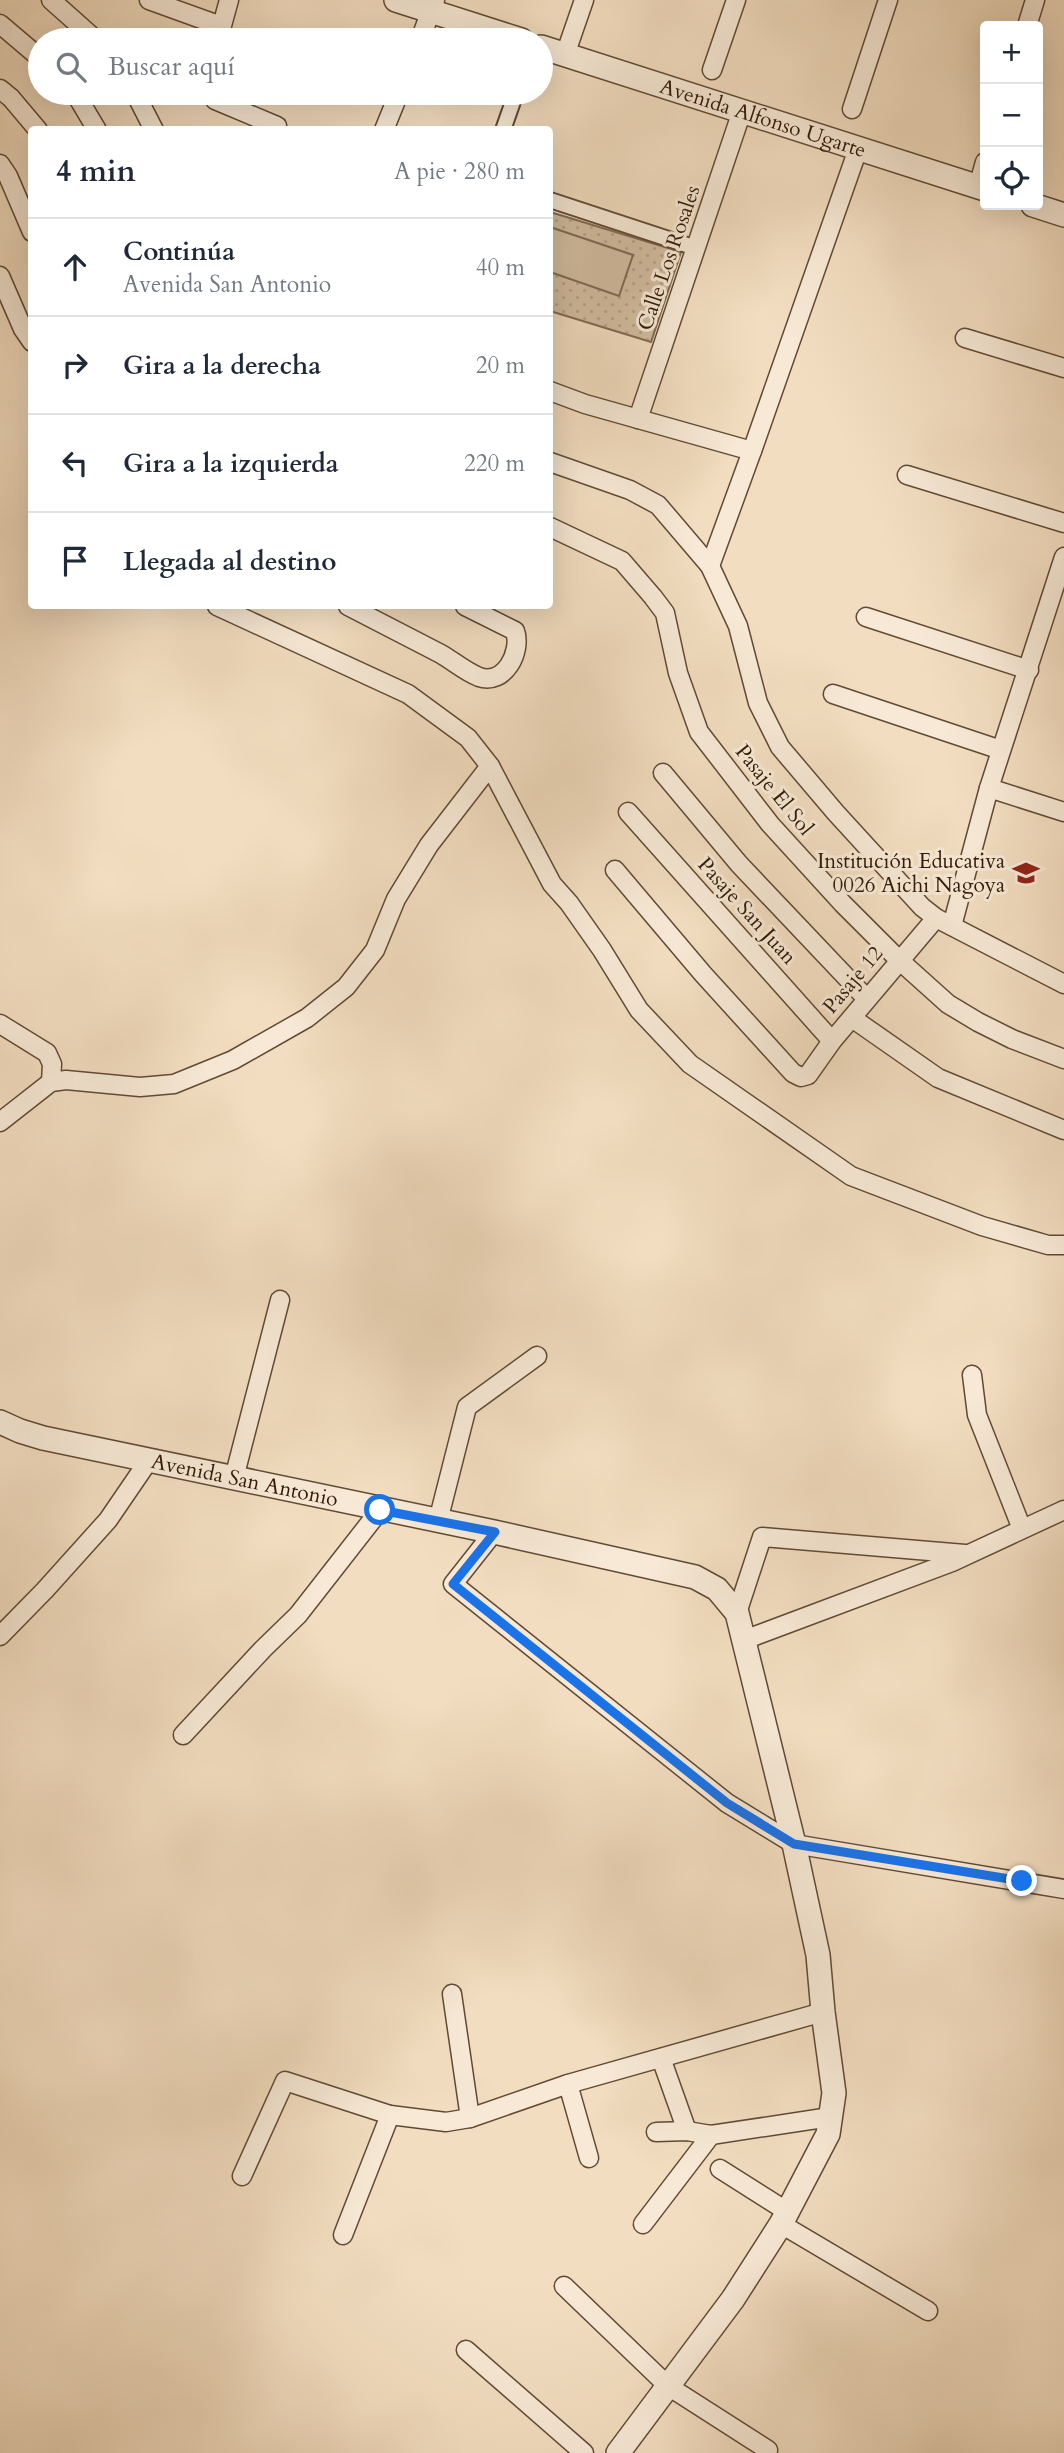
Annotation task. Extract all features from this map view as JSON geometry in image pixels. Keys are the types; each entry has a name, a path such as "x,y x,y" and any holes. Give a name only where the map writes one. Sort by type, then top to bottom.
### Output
{"street":[{"path":"51,0 82,28"},
{"path":"149,0 209,28"},
{"path":"221,28 229,0"},
{"path":"396,0 433,6 490,28"},
{"path":"565,55 584,0"},
{"path":"712,70 736,0"},
{"path":"852,109 888,0"},
{"path":"1029,21 1035,0"},
{"path":"425,28 433,6"},
{"path":"0,24 28,48"},
{"name":"Avenida Alfonso Ugarte","path":"553,51 980,188"},
{"path":"0,89 35,126"},
{"path":"82,105 95,126"},
{"path":"141,105 152,126"},
{"path":"226,105 274,126"},
{"path":"386,126 394,105"},
{"path":"504,126 512,105"},
{"name":"Calle Los Rosales","path":"638,419 742,111"},
{"path":"710,566 858,149"},
{"path":"0,164 28,223"},
{"path":"553,201 696,248"},
{"path":"1043,208 1064,215"},
{"path":"0,276 28,336"},
{"path":"965,338 1064,368"},
{"path":"553,392 752,451"},
{"path":"553,463 630,490 658,505 710,566 738,626 758,703 780,747 922,907 944,922 1064,984"},
{"path":"907,475 1064,523"},
{"name":"Pasaje El Sol","path":"553,528 622,561 653,597 665,614 678,673 699,732 770,824 899,960 948,1004 1012,1039 1064,1059"},
{"path":"944,922 1064,557"},
{"path":"224,609 408,694 468,738 490,766 552,884 603,950 639,1010 690,1063 850,1176 982,1226 1048,1245 1064,1245"},
{"path":"354,609 479,677 495,676 511,662 518,647 515,631 471,609"},
{"path":"866,617 1029,670"},
{"path":"833,695 1002,750"},
{"path":"0,1122 51,1082 66,1080 140,1087 174,1084 233,1059 307,1018 346,987 375,950 396,899 429,845 490,766"},
{"path":"663,773 739,864 867,999"},
{"path":"989,788 1064,812"},
{"name":"Pasaje San Juan","path":"628,812 832,1041"},
{"name":"Pasaje 12","path":"615,870 703,974 793,1073 801,1077 808,1074 899,960 944,922"},
{"path":"852,1018 938,1079 1064,1130"},
{"path":"0,1024 47,1053 52,1064 51,1082"},
{"path":"234,1478 280,1300"},
{"path":"438,1521 467,1407 537,1356"},
{"path":"972,1375 977,1415 1022,1529"},
{"name":"Avenida San Antonio","path":"0,1422 43,1438 495,1532 695,1577 717,1589 737,1614"},
{"path":"0,1636 46,1590 108,1520 149,1460"},
{"path":"183,1735 262,1649 298,1615 380,1510"},
{"path":"744,1640 968,1554 1064,1510"},
{"path":"495,1532 453,1584 727,1803 794,1844 1064,1889"},
{"path":"618,2453 733,2299 784,2218 828,2134 834,2093 818,1955 794,1844 737,1614 762,1537 968,1554"},
{"path":"452,1994 470,2118"},
{"path":"242,2176 285,2081 390,2115 446,2122 470,2118 568,2084 823,2012"},
{"path":"661,2057 687,2131"},
{"path":"568,2084 589,2158"},
{"path":"343,2235 390,2115"},
{"path":"656,2132 687,2131 711,2135 830,2117"},
{"path":"643,2224 711,2135"},
{"path":"720,2169 784,2218 928,2311"},
{"path":"564,2286 668,2386 768,2450"},
{"path":"466,2350 584,2453"}],"shaded area":[{"path":"553,213 681,252 651,342 553,312"},
{"path":"553,228 633,255 619,296 553,273"}],"place":[{"name":"Institución Educativa 0026 Aichi Nagoya","path":"1026,873"}],"route":[{"path":"380,1510 495,1532 453,1584 727,1803 794,1844 1022,1881"}]}
